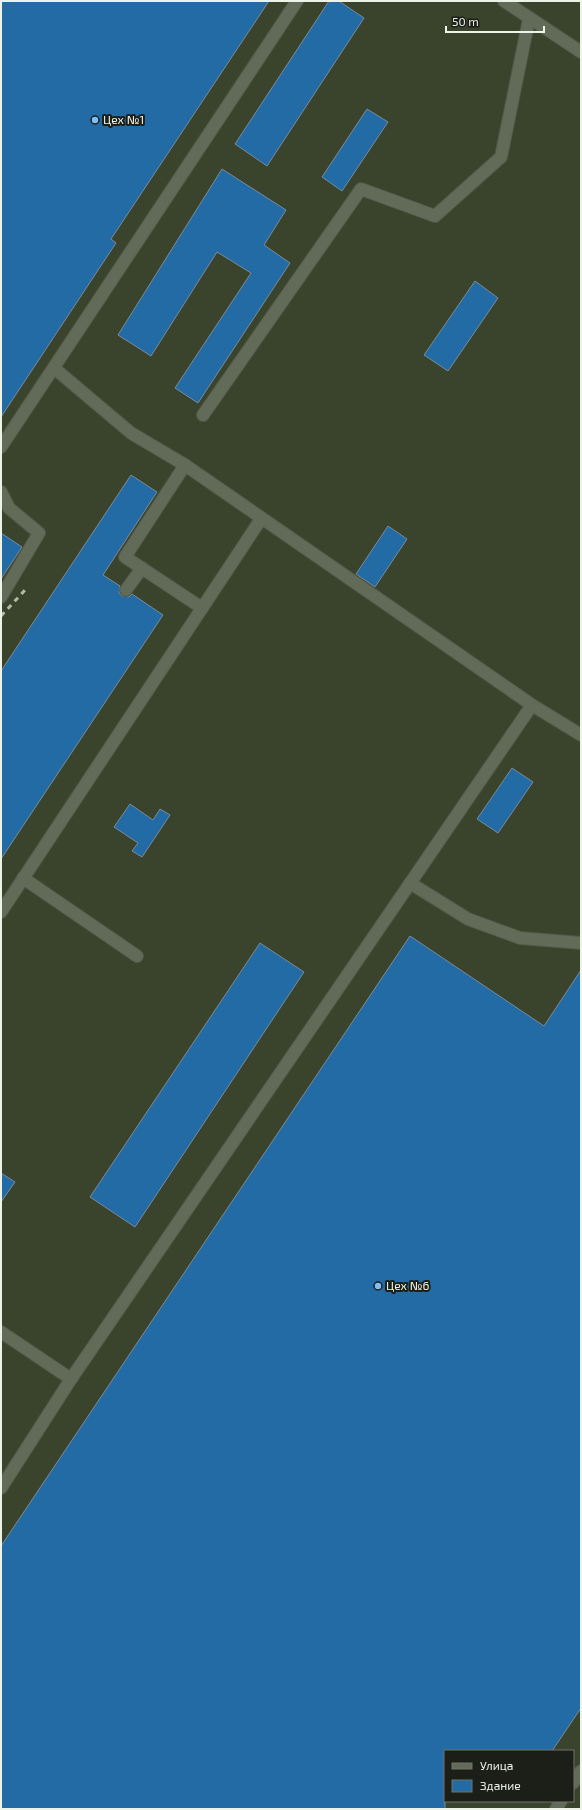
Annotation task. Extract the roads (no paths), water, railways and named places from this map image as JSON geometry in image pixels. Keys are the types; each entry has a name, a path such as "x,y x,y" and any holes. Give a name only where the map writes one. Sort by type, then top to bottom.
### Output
{"lane":[{"path":"1,447 297,1"},
{"path":"504,1 529,19 581,52"},
{"path":"203,415 361,189 435,216 501,157 529,19"},
{"path":"54,368 131,433 185,465 532,705 581,735"},
{"path":"185,465 125,557 202,608"},
{"path":"1,492 9,508 39,533 1,597"},
{"path":"1,912 261,519"},
{"path":"126,590 142,568"},
{"path":"1,1488 71,1379 532,705"},
{"path":"23,878 137,956"},
{"path":"410,883 468,919 520,938 581,943"},
{"path":"1,1332 71,1379"},
{"path":"574,1782 581,1771"}],"railway":[{"path":"1,616 26,589"}],"place":[{"name":"Цех №1","path":"95,120"},
{"name":"Цех №6","path":"378,1286"}]}
